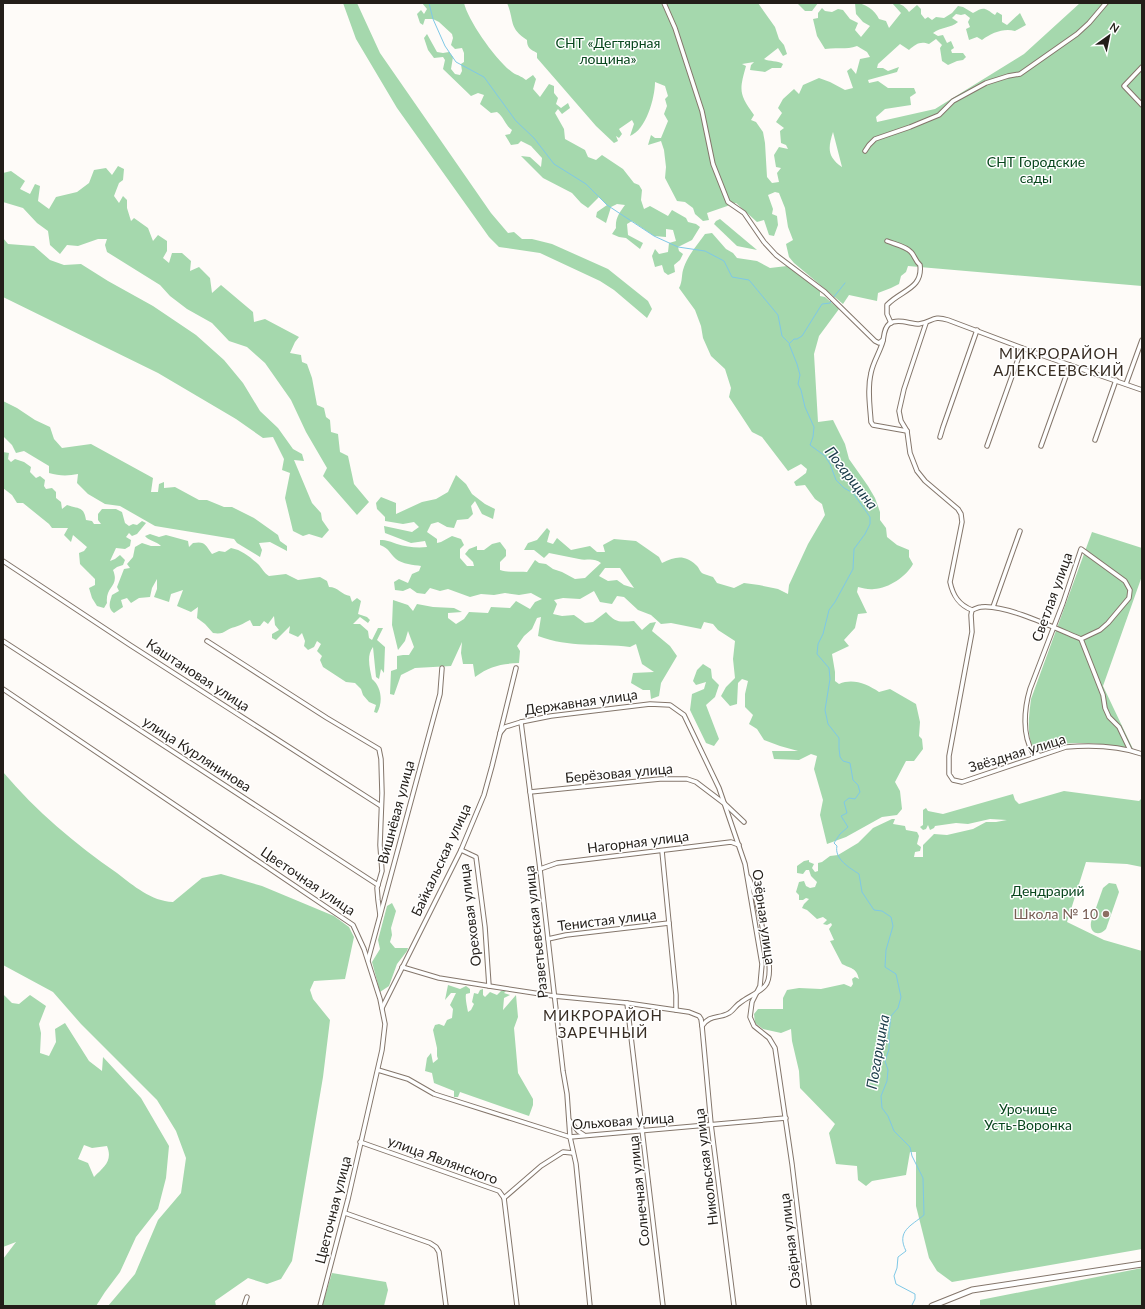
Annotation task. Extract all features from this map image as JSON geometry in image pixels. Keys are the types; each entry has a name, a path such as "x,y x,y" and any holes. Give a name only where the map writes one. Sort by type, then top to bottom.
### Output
{"street":[{"path":"664,3 675,28 702,112 713,164 728,202 744,213 764,242 776,255 825,292 875,341 879,343 883,340"},
{"path":"865,151 875,138 910,128 939,115 953,101 986,83 1020,74 1077,34 1089,23 1106,3"},
{"path":"1142,67 1124,86 1142,105"},
{"path":"888,241 911,251 916,262 920,265 921,271 919,281 915,285 893,298 887,305 887,314 891,323"},
{"path":"907,431 873,425 871,422 869,385 871,372 886,329 888,325 895,321 912,324 926,323 935,318 942,318 1142,390"},
{"path":"926,323 904,389 899,411 901,421 907,431 910,453 917,471 926,481 958,509 961,514 962,522 950,582 952,590 958,602 964,607 972,610 980,607 993,607 1022,615 1082,639 1103,695 1105,708 1109,716 1119,727 1130,750"},
{"path":"940,437 942,427 977,330"},
{"path":"1126,384 1142,340"},
{"path":"987,446 1022,348"},
{"path":"1041,446 1070,365"},
{"path":"1095,440 1116,380"},
{"path":"993,607 1020,531"},
{"name":"Светлая улица","path":"1041,755 1033,753 1029,746 1025,726 1026,701 1081,549 1125,580 1130,590 1129,598 1108,623 1100,630 1082,639"},
{"name":"Каштановая улица","path":"3,561 130,645 381,806"},
{"name":"Звёздная улица","path":"972,610 972,632 949,756 949,774 953,780 962,782 1066,747 1078,746 1130,750 1142,754"},
{"name":"улица Курлянинова","path":"3,641 378,885"},
{"path":"207,641 327,718 379,749 381,766 380,845 382,871 378,885 380,915"},
{"name":"Вишнёвая улица","path":"368,961 388,882 440,694 442,668"},
{"name":"Байкальская улица","path":"382,1009 461,850 484,794 516,668"},
{"name":"Цветочная улица","path":"3,689 353,925 368,961 385,1024 378,1070 360,1142 345,1213 320,1306"},
{"name":"Державная улица","path":"500,733 506,727 521,722 550,716 650,704 670,705"},
{"name":"Озёрная улица","path":"670,705 684,715 719,788 745,864 762,964 760,986 752,1002 750,1021 769,1038 775,1048 786,1118 809,1306"},
{"name":"Разветьевская улица","path":"521,722 567,1094 570,1137 576,1164 590,1306"},
{"name":"Берёзовая улица","path":"530,792 660,779 687,779 696,782 725,804 744,822"},
{"name":"Нагорная улица","path":"540,869 557,863 731,842 739,845"},
{"name":"Ореховая улица","path":"461,850 476,857 486,928 489,986"},
{"path":"662,851 676,995 676,1010"},
{"path":"702,1026 709,1018 729,1013 739,1003 765,986 768,981 770,973 762,922 753,886 751,880 747,876"},
{"name":"Тенистая улица","path":"548,939 566,935 669,923"},
{"path":"402,967 440,978 489,986 554,996 627,1003 676,1010 696,1014 701,1019 702,1026"},
{"name":"Солнечная улица","path":"627,1003 643,1130 662,1306"},
{"name":"Никольская улица","path":"702,1026 711,1124 734,1306"},
{"name":"Ольховая улица","path":"378,1070 408,1079 434,1094 570,1137 786,1118"},
{"path":"569,1119 578,1131 585,1135"},
{"name":"улица Являнского","path":"360,1142 499,1191 504,1198 517,1306"},
{"path":"504,1198 540,1166 563,1152 573,1153"},
{"path":"345,1213 430,1243 436,1247 439,1252 446,1306"},
{"path":"932,1306 972,1290 1142,1264"},
{"path":"244,1306 247,1297"}],"green space":[{"path":"343,3 357,3 380,53 491,213 508,233 514,232 522,239 532,239 552,244 608,269 648,301 652,309 647,318 614,290 600,281 540,253 499,247 489,237 397,108 356,39"},
{"path":"422,3 464,3 471,20 485,42 508,69 526,80 533,75 536,79 533,89 540,97 549,84 554,86 554,93 558,98 556,104 561,108 568,103 570,108 562,114 558,109 555,113 564,129 565,139 585,150 588,157 596,160 602,155 623,169 634,183 639,185 642,190 641,200 644,209 650,206 668,216 672,210 686,218 688,222 696,224 700,227 692,240 678,247 679,251 683,254 680,260 674,265 675,272 668,275 664,272 662,265 655,267 652,256 655,249 659,254 668,252 669,243 676,241 673,230 666,229 666,237 654,236 632,221 627,224 628,235 643,243 640,249 626,238 612,234 616,228 618,215 625,205 617,204 611,207 606,223 596,217 597,212 607,205 599,197 588,208 572,193 543,178 521,156 530,157 541,167 542,158 531,146 521,141 518,144 511,145 505,135 510,134 512,130 497,112 491,113 480,104 484,95 478,93 471,96 443,69 445,60 443,57 434,58 428,50 424,38 427,34 437,52 449,52 453,57 451,69 455,74 460,75 462,71 461,64 464,62 464,53 462,48 455,49 451,45 453,38 452,34 439,22 433,19 425,19 423,25 420,23 417,14 421,10 424,14 427,9"},
{"path":"507,3 758,3 775,27 779,39 784,45 787,54 783,56 778,48 764,59 783,64 781,68 772,68 765,72 750,70 751,65 754,62 742,64 746,66 742,81 743,97 754,115 751,120 756,122 763,132 767,177 772,183 779,182 777,173 781,168 776,167 774,155 779,147 788,149 786,145 781,143 780,131 784,128 776,122 782,113 778,108 783,99 794,89 799,94 803,85 819,78 845,90 853,88 847,71 851,68 856,74 860,59 870,57 867,52 857,46 849,48 825,49 817,36 813,19 818,18 818,13 822,8 825,11 832,12 838,9 843,10 850,19 858,23 855,30 861,37 870,26 863,22 856,14 855,3 862,4 869,8 879,19 886,21 889,28 901,13 892,3 902,5 909,12 917,5 921,9 921,14 925,19 928,17 932,20 936,17 944,18 952,13 958,6 963,7 973,13 980,9 987,9 995,15 997,12 1002,15 1002,22 1007,25 1020,13 1026,25 1015,31 1006,30 998,32 982,40 977,37 969,40 966,29 970,27 968,22 970,18 965,14 956,14 952,18 958,22 933,33 938,36 943,35 947,43 951,41 954,48 951,50 952,53 963,53 966,57 963,60 948,65 942,61 940,48 942,45 936,39 929,44 918,44 909,50 900,44 878,64 877,68 883,68 888,71 899,67 897,72 868,80 869,83 878,81 888,88 914,88 916,93 910,97 911,105 885,109 876,117 877,122 935,109 1024,54 1080,3 1142,3 1142,286 908,266 906,272 901,276 899,284 878,293 877,301 849,295 843,304 794,263 789,257 786,244 793,240 788,227 785,208 779,193 775,192 768,195 773,209 772,214 777,216 778,225 774,236 769,235 764,220 757,222 736,203 707,213 709,220 703,221 695,214 693,208 685,202 677,201 665,178 666,167 664,150 661,141 648,145 651,135 655,138 661,138 668,121 664,114 667,106 665,99 668,96 665,86 655,82 651,105 641,127 636,133 630,136 634,124 632,120 619,129 622,134 619,138 616,136 618,141 614,143 596,126 537,58 537,53 529,48 527,40 514,28","holes":["833,132 842,167 831,156 830,143"]},
{"path":"797,3 818,3 812,11 805,11"},
{"path":"118,166 124,169 123,180 119,183 114,196 119,203 123,196 127,200 127,208 131,221 134,218 148,228 153,241 158,235 167,241 167,251 163,258 169,263 172,253 182,253 191,261 190,271 199,267 210,278 212,293 221,285 253,312 254,322 265,319 299,337 290,353 301,355 302,362 307,364 312,378 317,405 324,408 326,417 330,420 331,432 338,434 340,452 348,456 354,484 369,502 357,515 323,476 327,468 306,432 291,400 265,363 247,347 229,341 212,323 187,309 170,296 160,285 107,252 105,245 107,239 98,239 78,246 67,245 60,254 50,245 48,231 37,223 23,208 3,202 3,173 11,171 25,181 20,189 30,194 35,184 40,186 38,201 49,209 56,197 77,192 89,183 94,170 106,168 112,175"},
{"path":"720,219 757,250 737,246 714,224"},
{"path":"712,233 726,249 733,253 737,258 757,261 770,268 787,266 820,291 820,296 825,297 839,309 819,336 814,354 818,422 833,420 845,444 849,459 875,498 880,512 880,520 886,528 887,537 897,545 909,550 909,557 913,564 902,577 891,584 872,589 858,587 857,592 867,613 858,614 855,628 844,640 849,646 832,654 835,681 839,684 844,682 860,683 879,692 890,689 916,704 920,722 919,736 922,739 923,749 914,761 906,761 895,782 900,791 902,809 897,815 882,817 846,837 827,844 820,815 823,800 814,769 817,756 811,754 799,760 774,759 772,751 798,751 764,740 757,729 749,724 753,715 745,707 745,694 748,681 742,679 738,683 737,704 730,706 721,696 726,687 735,678 733,659 735,641 718,630 713,624 704,622 701,629 671,623 661,624 651,615 638,610 624,597 617,596 612,604 600,602 594,591 580,599 563,598 554,600 557,604 553,614 562,616 574,615 585,623 593,622 606,612 618,621 634,621 642,630 650,623 656,622 652,631 670,646 677,656 661,683 659,696 651,699 650,690 643,690 631,683 633,673 654,672 642,664 636,644 630,647 573,644 550,640 538,636 541,617 537,618 532,629 524,636 517,646 520,651 519,663 496,666 475,677 473,664 463,664 461,653 462,642 451,666 415,668 401,675 394,695 390,694 391,671 397,669 397,656 409,655 414,647 408,631 405,641 398,650 392,625 393,600 408,605 413,611 417,604 433,607 454,608 462,612 448,613 448,618 456,624 464,619 469,612 488,613 491,607 510,608 516,601 530,609 535,602 542,599 531,593 519,595 505,593 494,595 481,594 470,597 448,589 440,591 430,588 425,594 417,593 410,588 403,591 395,590 394,582 399,579 408,583 412,574 419,571 421,566 399,561 388,550 380,545 380,540 408,547 427,547 425,541 411,543 385,533 384,526 412,532 419,527 414,522 403,524 385,521 385,517 377,509 376,503 381,497 396,503 396,514 422,502 436,499 448,492 456,475 466,484 472,494 485,504 495,509 493,519 482,514 475,501 471,506 473,514 468,519 457,520 454,528 447,527 438,522 431,524 427,532 437,539 437,543 452,536 461,539 464,545 460,549 460,558 467,566 474,566 473,562 465,554 469,549 477,546 477,550 484,550 492,544 500,542 506,550 506,556 500,562 500,570 503,571 527,572 535,560 575,579 585,578 601,563 596,560 582,560 549,553 544,558 534,550 524,550 528,543 537,540 547,528 550,531 547,542 553,544 557,538 571,550 590,546 597,552 605,552 603,545 614,539 636,541 659,557 662,563 675,558 687,559 697,566 702,573 713,577 717,583 734,588 744,583 759,585 778,589 788,594 789,585 808,544 825,515 822,504 815,499 805,485 796,486 794,482 806,473 807,469 801,464 788,471 762,437 752,432 729,397 731,388 725,369 711,356 703,338 701,326 695,310 679,288 686,263 705,234","holes":["605,568 620,568 634,588 624,585 617,580 608,581 599,576"]},
{"path":"3,238 8,244 34,246 50,260 64,265 81,264 153,306 196,335 224,360 243,383 260,411 278,428 293,449 302,454 304,461 294,460 312,503 321,513 322,520 329,530 322,538 309,534 303,536 293,531 285,498 290,473 282,470 284,459 273,437 263,438 236,419 158,373 3,297"},
{"path":"3,401 50,427 54,439 62,448 91,444 153,478 151,492 158,492 159,484 164,482 164,488 175,487 199,500 207,500 224,507 232,507 254,518 278,535 280,541 287,546 287,551 270,542 259,543 262,550 260,557 237,543 234,539 155,526 120,506 105,504 88,494 77,483 78,474 56,475 49,473 49,466 24,451 16,453 12,445 3,436"},
{"path":"3,452 9,453 8,459 11,462 15,459 24,462 31,467 30,472 36,478 40,476 45,480 44,486 46,489 52,488 56,492 56,498 61,502 62,509 67,505 80,509 84,512 86,520 92,521 94,524 101,524 98,520 98,514 102,509 116,509 122,512 125,523 129,526 133,524 137,525 142,521 146,523 137,534 132,536 129,533 126,537 131,540 130,546 125,549 116,548 110,561 120,555 125,560 123,565 113,570 115,580 108,593 107,603 104,608 97,606 92,598 89,588 95,585 95,579 80,564 79,553 84,551 87,547 73,535 71,542 64,535 68,528 52,528 23,503 17,503 12,495 3,488"},
{"path":"1092,532 1142,548 1142,576 1103,686 1133,749 1089,743 1072,743 1046,750 1034,751 1031,745 1029,732 1031,699"},
{"path":"150,534 159,537 166,535 188,541 189,547 193,543 203,543 212,554 219,551 225,552 231,548 235,549 252,559 269,576 286,574 298,580 320,577 327,581 329,587 335,588 350,596 352,602 357,598 361,601 358,614 367,617 370,620 368,623 360,617 353,624 360,624 368,631 369,638 372,640 378,628 383,628 377,640 385,647 384,673 381,669 379,679 376,677 373,647 369,658 372,679 380,691 381,700 377,713 374,712 376,705 369,702 363,695 361,689 355,683 346,682 323,667 320,660 322,656 317,651 321,644 317,641 314,647 308,650 304,646 305,641 302,633 298,637 289,633 290,626 276,640 272,638 272,634 279,630 275,625 274,616 268,624 264,621 260,626 253,626 250,620 223,633 213,633 197,618 198,607 191,612 177,606 183,590 171,594 169,602 154,597 157,589 157,579 152,588 150,597 139,598 131,603 127,598 121,600 123,607 114,613 110,609 112,595 119,591 117,587 124,569 130,568 127,564 133,557 135,547 142,543 151,546 161,546 145,536"},
{"path":"703,664 711,669 712,678 719,685 715,697 706,705 719,739 714,746 706,743 690,710 692,694 704,689 706,682 696,685 693,681 697,670"},
{"path":"3,772 42,813 71,839 150,896 173,902 202,878 221,874 262,886 334,916 349,927 354,937 345,979 314,981 310,990 313,999 330,1020 323,1077 292,1261 281,1279 267,1284 248,1278 215,1301 216,1306 108,1306 135,1274 158,1220 181,1193 186,1158 176,1131 157,1100 81,1024 53,992 3,965"},
{"path":"1064,791 1139,801 1142,798 1142,867 1127,864 1086,862 1067,922 1104,940 1142,951 1142,1249 952,1282 937,1271 929,1258 916,1206 916,1152 910,1152 906,1175 872,1181 866,1186 858,1180 857,1166 836,1164 829,1133 835,1124 800,1088 799,1071 792,1041 791,1029 781,1033 763,1029 755,1023 754,1014 758,1009 783,1009 783,998 787,990 799,988 821,989 844,984 851,987 853,984 852,979 855,977 859,979 855,970 842,964 830,941 834,940 829,929 832,925 831,923 827,925 823,924 827,920 823,917 817,919 807,910 802,908 809,899 806,898 799,900 799,895 796,892 799,882 804,881 806,886 810,888 815,887 817,882 811,876 809,870 806,870 803,874 797,873 797,866 804,861 809,860 809,862 814,864 812,868 815,872 818,871 818,863 830,856 838,855 858,843 873,828 892,819 895,819 893,824 905,826 906,830 917,832 919,836 917,844 921,847 920,851 915,852 914,857 923,857 923,845 934,834 947,835 973,829 986,822 1007,820 990,819 968,824 956,823 935,826 930,830 928,825 926,829 923,830 920,827 923,825 923,810 926,808 928,811 943,814 1013,794 1015,800 1019,804"},
{"path":"1109,883 1116,884 1119,892 1106,929 1100,933 1095,933 1092,929 1091,922 1103,888"},
{"path":"392,903 396,911 391,928 392,935 390,942 395,948 408,948 397,964 389,986 380,992 372,962 380,949 378,940 387,906"},
{"path":"448,985 460,989 466,986 470,989 470,993 466,994 468,1012 474,1004 472,1002 474,993 478,994 480,990 483,989 483,995 485,997 490,992 497,995 501,991 506,991 504,993 510,995 504,998 503,1010 516,995 518,1017 514,1028 518,1073 533,1099 533,1105 529,1116 460,1092 458,1097 454,1097 454,1091 434,1083 432,1073 425,1071 427,1058 431,1053 433,1063 438,1059 433,1030 435,1025 439,1024 444,1026 447,1020 452,1018 453,1009 450,1005 456,993 451,993 445,1000"},
{"path":"3,994 12,1003 19,1004 30,995 46,1006 39,1024 41,1033 40,1053 49,1056 56,1042 55,1029 65,1023 89,1061 102,1071 103,1057 141,1098 169,1146 166,1178 158,1209 136,1237 120,1272 96,1306 3,1306 3,1259 16,1242 3,1247","holes":["84,1145 92,1148 107,1146 109,1151 108,1160 94,1177 88,1163 78,1159"]},
{"path":"1142,1268 1142,1306 980,1306 980,1300"},
{"path":"332,1273 386,1282 388,1290 384,1306 322,1306"}],"waterway":[{"path":"429,3 433,19 445,46 456,62 484,77 516,121 534,138 554,164 586,184 607,205 654,236 678,247 705,251 724,261 732,277 749,280 778,315 782,336 789,343"},
{"name":"Погарщина","path":"833,298 845,283"},
{"name":"Погарщина","path":"831,301 830,303 822,304 802,336 794,339 789,344 800,375 798,384 805,407 814,427 810,445 825,456 830,464 836,480 844,488 853,493 870,517 870,524 854,549 853,569 829,610 823,634 818,644 817,654 829,668 830,679 825,710 828,724 839,738 840,757 843,761 850,763 853,780 858,785 860,792 855,799 849,798 844,802 847,813 841,816 848,827 840,834 834,843 837,846 840,859 859,874 862,892 874,910 882,911 891,917 893,926 886,950 885,967 896,974 901,997 898,1008 891,1016 889,1049 885,1061 888,1070 887,1081 881,1096 882,1108 888,1116 894,1131 910,1147 912,1156 923,1178 924,1215 910,1226 904,1234 903,1244 906,1251 898,1257 897,1268 894,1276 896,1284 915,1294 915,1299 912,1305"}],"place":[{"name":"Школа № 10","path":"1106,914"}],"district":[{"name":"МИКРОРАЙОН АЛЕКСЕЕВСКИЙ","path":"1059,362"},
{"name":"МИКРОРАЙОН ЗАРЕЧНЫЙ","path":"603,1024"}],"park label":[{"name":"СНТ «Дегтярная лощина»","path":"608,52"},
{"name":"СНТ Городские сады","path":"1036,170"},
{"name":"Дендрарий","path":"1048,891"},
{"name":"Урочище Усть-Воронка","path":"1028,1118"}]}
